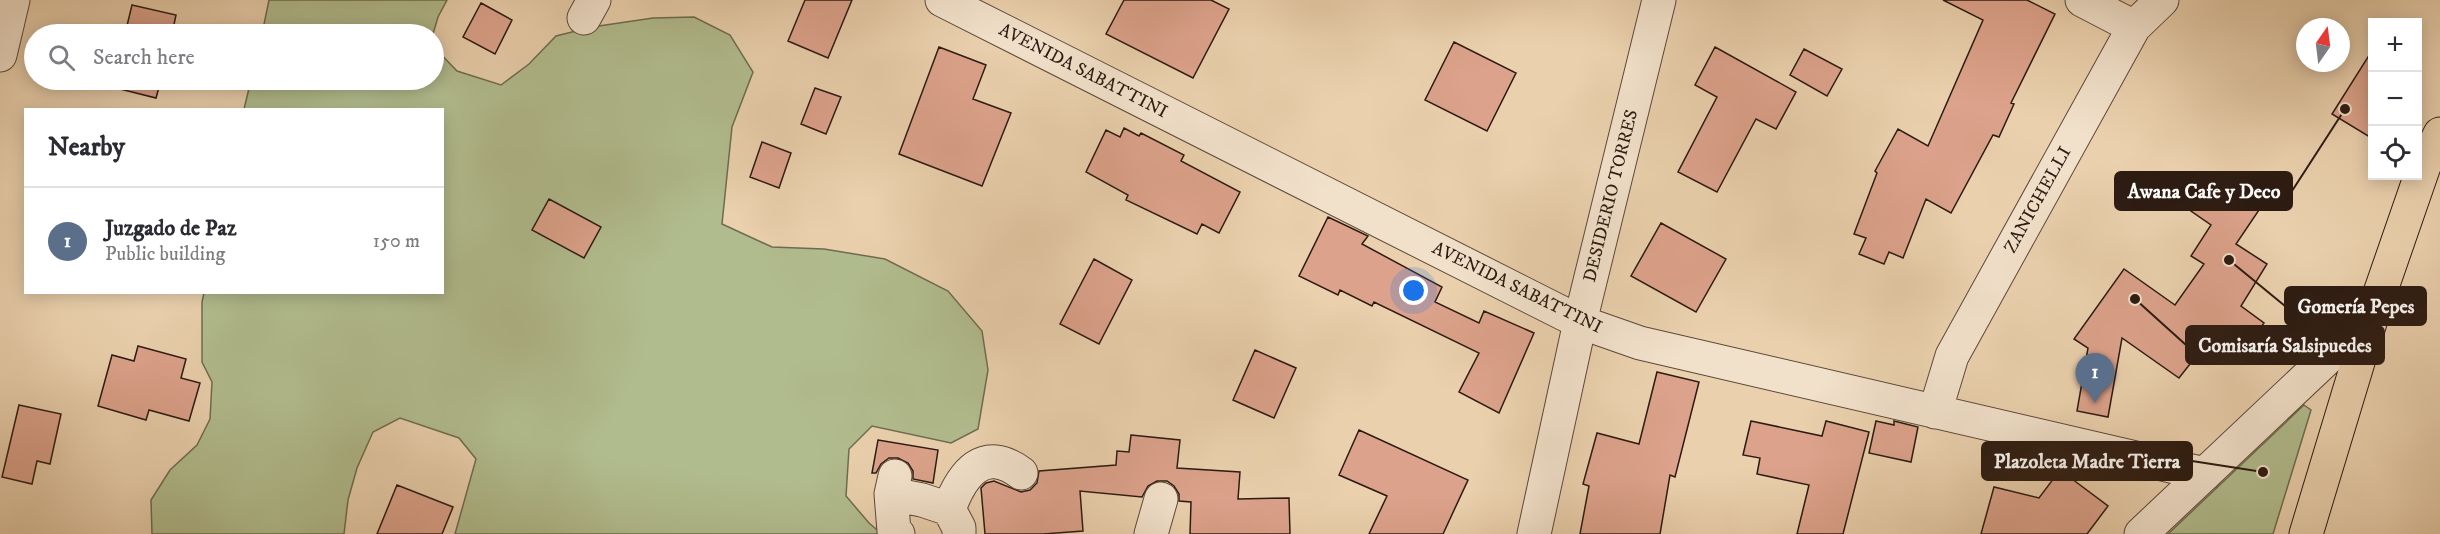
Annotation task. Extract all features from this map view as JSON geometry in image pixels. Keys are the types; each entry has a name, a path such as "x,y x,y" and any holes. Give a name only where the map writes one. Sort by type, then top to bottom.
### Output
{"main road":[{"path":"2307,534 2372,315 2424,166 2440,134"}],"street":[{"path":"0,55 13,0"},
{"name":"AVENIDA SABATTINI","path":"942,0 1580,322 1640,343 2205,474"},
{"name":"DESIDERIO TORRES","path":"1534,534 1580,322 1659,0"},
{"path":"2082,0 2134,27"},
{"name":"ZANICHELLI","path":"1935,412 1952,356 2134,27 2162,0"},
{"path":"2141,534 2372,315"},
{"path":"954,521 955,491 971,469 986,461 1008,464 1021,473"},
{"path":"898,534 894,531 893,485 922,500 954,521"},
{"path":"1150,534 1161,499"}],"green space":[{"path":"269,0 447,0 436,24 264,24"},
{"path":"694,17 730,35 753,72 732,127 722,224 772,247 824,249 885,259 948,291 982,331 988,370 978,429 951,443 872,426 849,449 846,496 869,523 882,534 455,534 476,459 459,438 400,418 373,432 357,468 348,500 344,534 152,534 151,500 170,470 197,445 210,419 212,382 202,362 204,294 444,294 444,108 244,108 249,90 444,90 444,57 457,71 501,85 529,64 556,36 592,27 653,18"},
{"path":"2304,405 2311,410 2273,534 2168,534"}],"building":[{"path":"805,0 852,0 828,58 788,41"},
{"path":"1124,0 1211,0 1229,9 1193,78 1106,34"},
{"path":"1943,0 2027,0 2055,14 2011,103 2014,104 1999,137 1993,135 1951,213 1926,199 1903,258 1889,252 1884,264 1859,254 1866,238 1854,234 1877,173 1875,171 1898,129 1928,146 1983,20"},
{"path":"481,3 512,20 495,54 463,37"},
{"path":"132,5 176,15 174,24 127,24"},
{"path":"1454,42 1516,73 1487,131 1425,100"},
{"path":"939,47 986,65 973,99 1011,113 982,186 899,154"},
{"path":"1715,47 1796,92 1776,129 1756,119 1717,192 1678,172 1717,97 1695,85"},
{"path":"1804,49 1842,69 1827,96 1790,75"},
{"path":"2368,57 2368,136 2332,114"},
{"path":"815,88 841,97 826,134 801,124"},
{"path":"124,90 158,90 156,98"},
{"path":"1124,128 1139,136 1141,133 1184,155 1181,161 1240,192 1219,233 1202,224 1197,234 1126,200 1128,195 1086,172 1106,130 1120,137"},
{"path":"762,142 791,153 779,188 750,177"},
{"path":"2214,179 2259,210 2236,244 2267,264 2241,306 2264,323 2243,352 2233,345 2220,363 2201,350 2179,378 2122,338 2108,417 2077,411 2088,348 2074,339 2124,269 2175,305 2204,264 2191,256 2211,225 2191,211"},
{"path":"549,199 601,227 584,258 532,230"},
{"path":"1328,217 1368,236 1362,244 1442,287 1435,302 1479,323 1484,311 1534,333 1499,413 1459,392 1479,353 1374,302 1372,306 1340,290 1338,295 1299,276"},
{"path":"1661,223 1726,259 1696,312 1631,276"},
{"path":"1094,259 1132,280 1099,344 1060,324"},
{"path":"138,346 186,359 181,378 200,383 189,421 149,410 146,420 98,406 112,355 134,361"},
{"path":"1255,350 1296,368 1274,418 1233,400"},
{"path":"1657,372 1699,382 1675,477 1670,475 1660,534 1580,534 1589,486 1583,484 1597,433 1639,444"},
{"path":"19,405 61,414 50,464 37,461 32,484 2,477"},
{"path":"1751,421 1822,436 1826,421 1869,432 1843,534 1797,534 1809,485 1757,474 1760,458 1743,455"},
{"path":"1876,421 1894,425 1894,421 1918,427 1911,462 1869,453"},
{"path":"1359,430 1468,480 1443,534 1369,534 1387,496 1339,475"},
{"path":"1131,435 1180,440 1177,468 1240,472 1238,499 1289,498 1290,534 1190,534 1191,502 1179,501 1179,494 1174,486 1167,481 1157,481 1148,486 1142,497 1080,491 1083,531 985,534 981,488 986,483 994,481 1021,492 1030,490 1037,483 1039,471 1116,465 1117,451 1129,452"},
{"path":"878,440 938,450 933,483 913,479 913,471 908,463 898,458 889,458 881,464 876,473 872,473"},
{"path":"2060,470 2108,506 2087,534 1981,534 1994,487 2039,498"},
{"path":"397,485 453,507 442,534 377,534"}],"place":[{"name":"Awana Cafe y Deco","path":"2345,109"},
{"name":"Gomería Pepes","path":"2229,260"},
{"name":"Comisaría Salsipuedes","path":"2135,299"},
{"name":"Juzgado de Paz","path":"2095,403"},
{"name":"Plazoleta Madre Tierra","path":"2263,472"}]}
